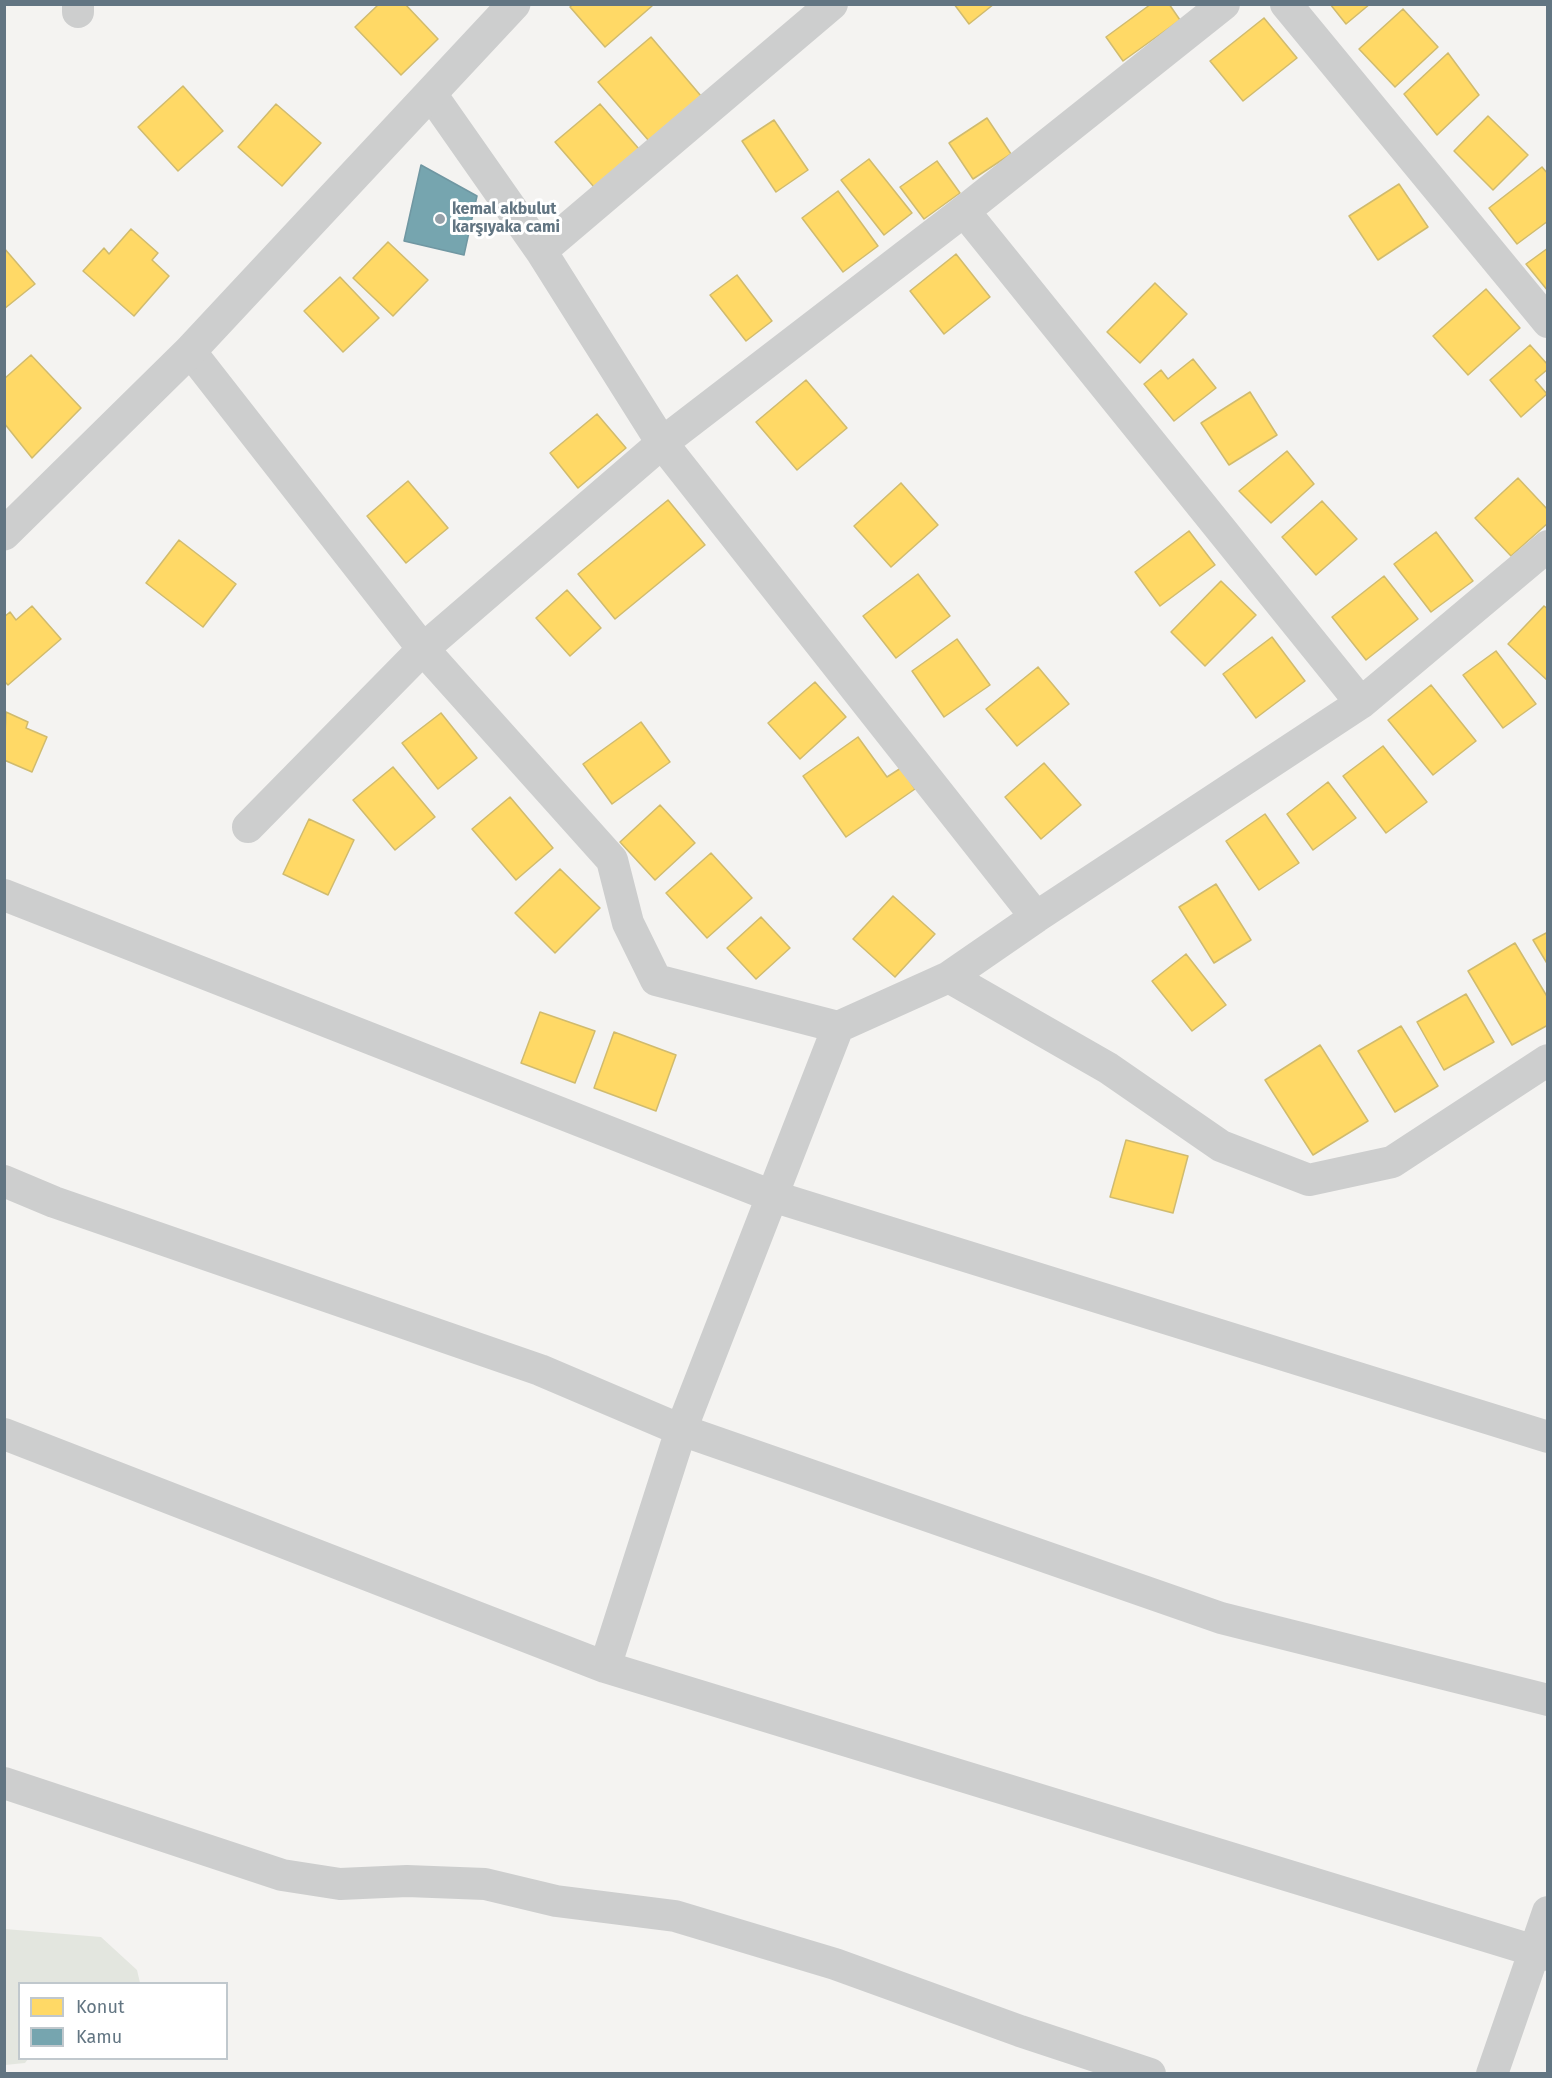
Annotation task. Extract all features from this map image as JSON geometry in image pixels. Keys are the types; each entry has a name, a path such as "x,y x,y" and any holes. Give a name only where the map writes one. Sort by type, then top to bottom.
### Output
{"street":[{"path":"4,534 190,351 514,4"},
{"path":"541,251 832,4"},
{"path":"248,827 423,649 662,443 964,211 1224,4"},
{"path":"1286,4 1548,322"},
{"path":"431,94 541,251 662,443 1036,917"},
{"path":"964,211 1361,703"},
{"path":"190,351 423,649 612,860 628,923 656,980 838,1027 949,977 1361,703 1548,546"},
{"path":"4,896 772,1196 1548,1437"},
{"path":"949,977 1108,1068 1221,1146 1309,1180 1392,1162 1548,1060"},
{"path":"605,1666 681,1430 838,1027"},
{"path":"4,1181 54,1202 540,1370 681,1430 1221,1618 1548,1700"},
{"path":"4,1434 605,1666 1541,1953"},
{"path":"4,1783 282,1875 340,1884 407,1881 485,1884 556,1901 675,1916 835,1964 1020,2031 1150,2073"},
{"path":"1492,2073 1541,1953 1548,1912"}],"shaded area":[{"path":"5,1929 101,1937 137,1970 140,1982 18,1982 18,2060 27,2060 25,2063 5,2065"}],"building: Konut":[{"path":"379,4 405,4 438,39 401,75 355,27"},
{"path":"573,4 651,4 652,6 605,47 570,7"},
{"path":"954,4 994,4 969,24"},
{"path":"1151,4 1169,4 1180,20 1123,61 1106,37"},
{"path":"1330,4 1370,4 1346,24"},
{"path":"1403,9 1438,47 1395,87 1359,49"},
{"path":"1264,18 1297,58 1243,101 1210,61"},
{"path":"651,37 701,96 649,141 598,82"},
{"path":"1448,53 1479,95 1437,135 1404,94"},
{"path":"183,86 223,131 178,171 138,127"},
{"path":"276,104 321,143 282,186 238,147"},
{"path":"600,104 639,149 594,187 555,142"},
{"path":"1488,116 1528,155 1493,190 1454,151"},
{"path":"987,118 1011,154 973,179 949,143"},
{"path":"774,120 808,170 776,192 742,141"},
{"path":"869,159 912,213 884,235 841,180"},
{"path":"937,161 960,193 924,219 900,187"},
{"path":"1542,167 1548,174 1548,221 1517,244 1489,208"},
{"path":"1399,184 1428,227 1378,260 1349,216"},
{"path":"838,191 878,246 843,272 802,218"},
{"path":"131,229 158,253 152,260 169,276 134,316 83,271 104,248 109,254"},
{"path":"388,242 428,280 393,316 353,278"},
{"path":"4,248 35,284 4,309"},
{"path":"1548,248 1548,291 1526,264"},
{"path":"956,254 990,297 944,334 910,291"},
{"path":"737,275 772,321 746,341 710,295"},
{"path":"340,277 379,318 343,352 304,311"},
{"path":"1155,283 1187,314 1140,363 1107,332"},
{"path":"1486,289 1520,328 1468,375 1433,336"},
{"path":"1530,345 1548,365 1548,369 1535,380 1547,394 1521,417 1490,380"},
{"path":"31,355 81,408 32,458 4,423 4,379"},
{"path":"1193,359 1216,388 1174,421 1144,384 1161,370 1168,379"},
{"path":"806,380 847,428 797,470 756,422"},
{"path":"1250,392 1277,435 1229,465 1201,423"},
{"path":"597,414 626,448 578,488 550,453"},
{"path":"1287,451 1314,484 1271,523 1239,491"},
{"path":"1518,478 1548,510 1548,523 1511,556 1475,518"},
{"path":"408,481 448,528 406,563 367,516"},
{"path":"901,483 938,525 891,567 854,526"},
{"path":"668,500 705,545 615,619 578,574"},
{"path":"1322,501 1357,539 1316,575 1282,537"},
{"path":"1189,531 1215,565 1160,606 1135,572"},
{"path":"1436,532 1473,581 1431,612 1394,564"},
{"path":"179,540 236,584 203,627 146,583"},
{"path":"918,574 950,616 896,658 863,616"},
{"path":"1384,576 1418,619 1366,660 1332,617"},
{"path":"1221,581 1256,615 1205,666 1171,632"},
{"path":"567,590 601,628 570,656 536,618"},
{"path":"32,606 61,639 8,685 4,681 4,617 10,612 16,620"},
{"path":"1544,606 1548,609 1548,681 1508,644"},
{"path":"1272,637 1305,681 1256,718 1223,674"},
{"path":"957,639 990,685 944,717 912,671"},
{"path":"1496,651 1536,704 1503,728 1463,675"},
{"path":"1038,667 1069,704 1017,746 986,709"},
{"path":"815,682 846,717 800,759 768,723"},
{"path":"1431,685 1476,741 1433,775 1388,720"},
{"path":"6,712 28,722 26,728 47,737 32,772 4,760"},
{"path":"441,713 477,758 438,789 402,743"},
{"path":"641,722 670,762 612,804 583,764"},
{"path":"858,737 887,777 901,768 915,789 846,837 803,776"},
{"path":"1383,746 1427,802 1386,833 1343,776"},
{"path":"1044,763 1081,805 1041,839 1005,797"},
{"path":"393,767 435,817 395,850 353,800"},
{"path":"1328,782 1356,818 1313,850 1287,814"},
{"path":"510,797 553,848 516,880 472,829"},
{"path":"660,805 695,843 655,880 620,842"},
{"path":"1265,814 1299,863 1259,890 1226,841"},
{"path":"309,819 354,840 328,895 283,874"},
{"path":"711,853 752,898 707,938 666,893"},
{"path":"560,869 600,908 555,953 515,913"},
{"path":"1216,884 1251,940 1214,963 1179,907"},
{"path":"893,896 935,934 895,977 853,939"},
{"path":"761,917 790,948 756,979 727,948"},
{"path":"1548,932 1548,965 1533,940"},
{"path":"1515,943 1548,998 1548,1025 1512,1045 1468,971"},
{"path":"1186,954 1226,1005 1192,1031 1152,981"},
{"path":"1466,994 1494,1042 1444,1070 1417,1022"},
{"path":"540,1012 595,1031 575,1083 521,1063"},
{"path":"1401,1026 1438,1086 1395,1112 1358,1051"},
{"path":"614,1032 676,1055 656,1111 594,1088"},
{"path":"1320,1045 1368,1121 1313,1155 1265,1080"},
{"path":"1126,1140 1188,1156 1173,1213 1110,1197"}],"building: Kamu":[{"name":"kemal akbulut karşıyaka cami","path":"421,165 477,196 464,255 404,241"}],"place":[{"name":"kemal akbulut karşıyaka cami","path":"440,219"}]}
